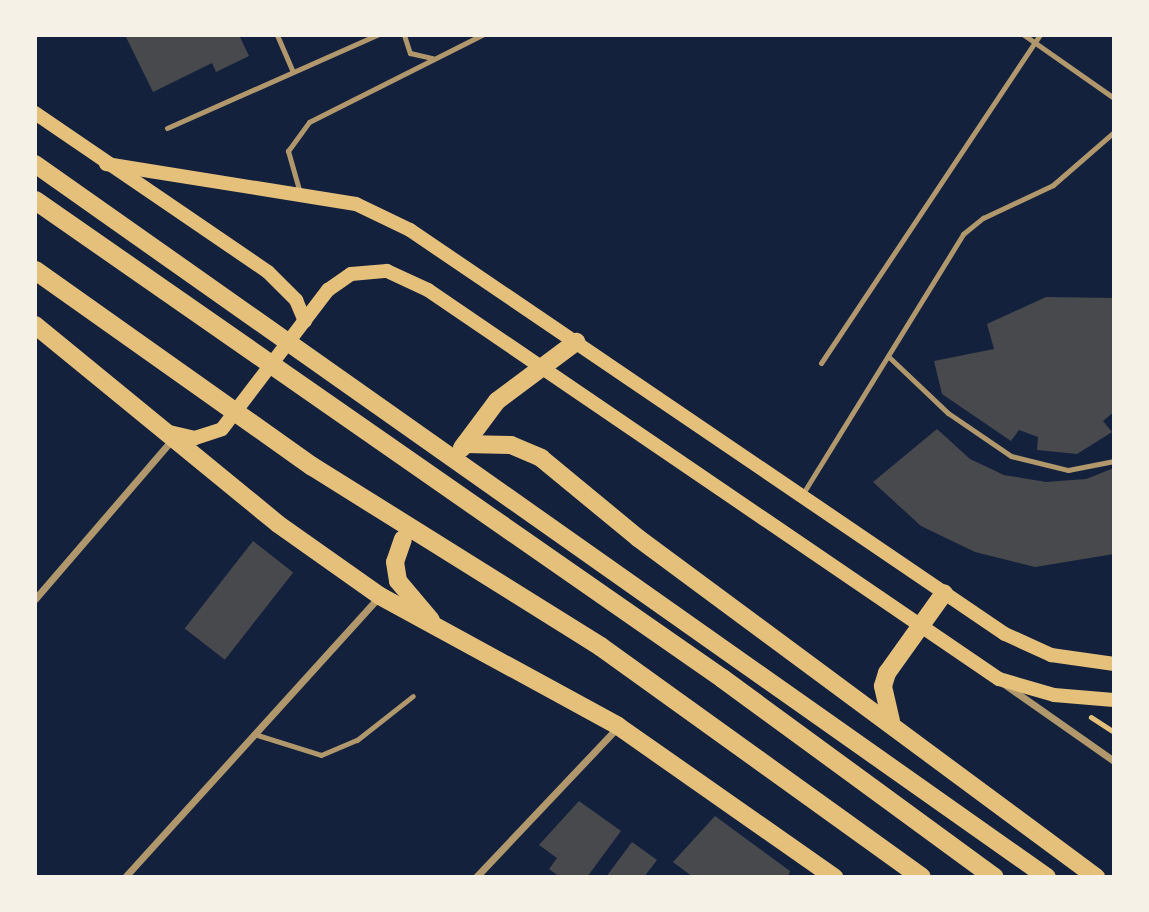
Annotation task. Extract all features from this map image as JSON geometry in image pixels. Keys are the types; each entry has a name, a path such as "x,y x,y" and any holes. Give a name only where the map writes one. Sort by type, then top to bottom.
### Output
{"highway":[{"path":"35,200 348,417 994,877"},
{"path":"35,270 175,372 312,466 600,646 921,877"}],"main road":[{"path":"35,113 106,164 268,272 296,300 302,325"},
{"path":"35,164 366,393 1047,877"},
{"path":"106,164 356,204 410,230 944,593 1051,655 1114,664"},
{"path":"166,435 195,438 222,429 341,279 370,268 387,271 428,290 999,679 1054,695 1114,700"},
{"path":"35,325 166,435 380,596 443,634 618,726 834,877"},
{"path":"576,342 497,401 464,446 511,445 541,458 659,554 891,721 1096,877"},
{"path":"403,539 394,562 398,581 443,634"},
{"path":"891,721 883,686 920,624 944,593"}],"street":[{"path":"35,599 166,435"},
{"path":"125,877 380,596"},
{"path":"999,679 1051,723 1114,761"},
{"path":"476,877 618,726"}],"lane":[{"path":"277,35 293,72"},
{"path":"167,128 377,35"},
{"path":"404,35 410,53 435,58"},
{"path":"302,196 288,151 299,130 482,35"},
{"path":"1024,35 1114,98"},
{"path":"821,363 1040,35"},
{"path":"801,498 890,358 963,234 983,218 1053,185 1114,132"},
{"path":"890,358 948,413 1010,456 1068,470 1114,461"},
{"path":"254,734 321,755 357,740 413,696"}],"path":[{"path":"1101,715 1088,715 1114,732"}],"building":[{"path":"125,35 239,35 249,56 216,72 212,63 153,92"},
{"path":"1046,297 1114,298 1114,412 1103,421 1112,432 1077,454 1037,450 1038,437 1019,430 1011,441 942,394 934,361 994,349 987,324"},
{"path":"937,429 970,459 1004,475 1046,482 1086,479 1114,468 1114,554 1035,567 975,552 921,526 873,482"},
{"path":"253,541 293,572 225,660 185,628"},
{"path":"579,801 621,831 587,877 560,877 549,869 557,858 539,845"},
{"path":"715,816 790,871 788,877 693,877 673,862"},
{"path":"632,842 657,860 644,877 606,877"}]}
